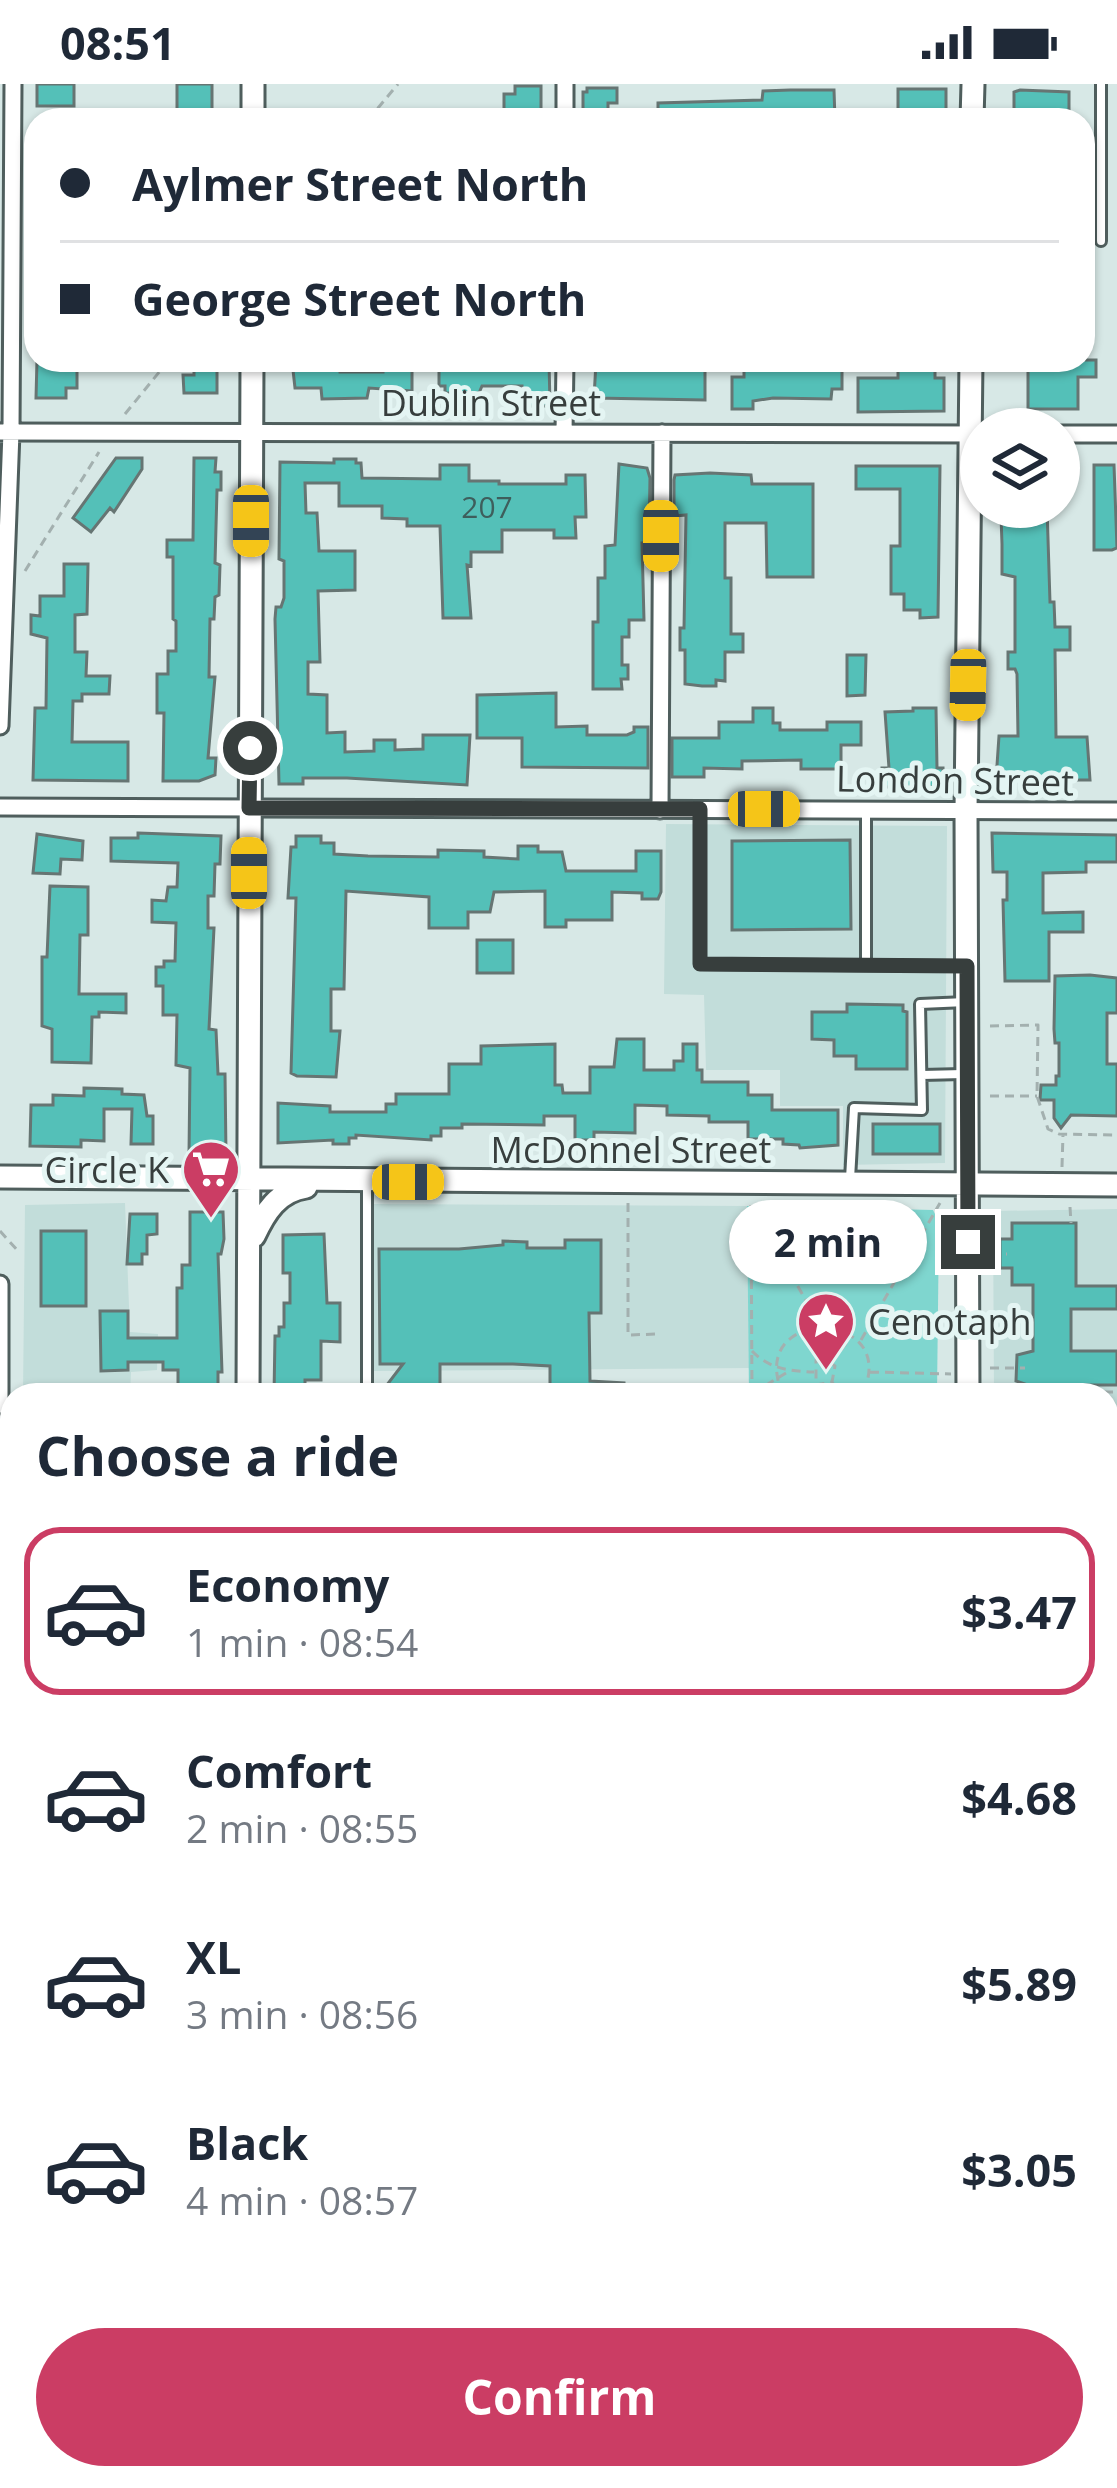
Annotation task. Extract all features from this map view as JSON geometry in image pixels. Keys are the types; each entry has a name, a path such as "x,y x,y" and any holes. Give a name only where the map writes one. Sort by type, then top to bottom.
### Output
{"street":[{"path":"0,726 13,84"},
{"path":"248,1383 252,372"},
{"path":"565,372 565,433"},
{"path":"972,372 974,408"},
{"name":"Dublin Street","path":"5,432 960,434"},
{"path":"660,810 662,433"},
{"path":"1080,434 1117,434"},
{"path":"974,528 966,811 968,1184 975,1379"},
{"name":"London Street","path":"0,807 1117,812"},
{"name":"McDonnel Street","path":"0,1177 1117,1185"},
{"path":"248,1248 264,1214 292,1189 342,1182"},
{"path":"0,1383 1,1287"}],"lane":[{"path":"1101,84 1101,242"},
{"path":"866,808 866,965"},
{"path":"700,809 700,964 967,966"},
{"path":"850,1182 854,1108 922,1110 920,1004 968,1003"},
{"path":"922,1075 968,1074"},
{"path":"367,1182 367,1383"}],"path":[{"path":"378,108 398,84"},
{"path":"20,578 112,432 160,372"},
{"path":"990,1026 1038,1025 1037,1096 1048,1129 1063,1134 1117,1135"},
{"path":"991,1096 1037,1096"},
{"path":"1062,1168 1063,1134"},
{"path":"859,1343 941,1202 942,1184"},
{"path":"628,1203 628,1335 657,1334"},
{"path":"752,1383 751,1204 821,1326"},
{"path":"1070,1207 1071,1223"},
{"path":"0,1231 18,1251"},
{"path":"991,1254 1006,1254"},
{"path":"803,1330 810,1309"},
{"path":"779,1383 777,1366 788,1341 803,1330 821,1326 859,1343 868,1372 865,1383"},
{"path":"832,1362 851,1336"},
{"path":"751,1350 761,1360 789,1371 816,1372"},
{"path":"816,1383 816,1360 832,1362"},
{"path":"824,1383 832,1382 836,1371 832,1362"},
{"path":"868,1372 975,1379 1025,1368"},
{"path":"770,1383 789,1371"}],"shaded area":[{"path":"666,824 947,826 945,1163 843,1165 843,1106 780,1106 780,1070 706,1070 704,995 664,994"},
{"path":"125,1203 130,1332 158,1334 157,1370 131,1372 131,1383 23,1383 25,1205"},
{"path":"372,1204 747,1206 749,1368 374,1371"},
{"path":"747,1206 933,1210 939,1222 937,1383 749,1383"},
{"path":"1117,1209 1117,1383 994,1383 993,1211"}],"building":[{"path":"37,84 74,84 74,106 37,106"},
{"path":"177,84 212,84 212,108 177,108"},
{"path":"515,86 541,86 541,108 504,108 504,94 515,94"},
{"path":"587,88 617,88 617,103 608,103 608,108 583,108 583,92"},
{"path":"898,89 946,89 946,108 898,108"},
{"path":"834,90 835,108 658,108 658,103 762,100 763,91"},
{"path":"1014,92 1069,92 1069,108 1014,108"},
{"path":"1096,360 1096,377 1078,377 1078,408 1028,408 1028,372 1095,372"},
{"path":"37,372 77,372 77,388 66,388 66,398 36,398"},
{"path":"217,372 217,393 184,393 183,375"},
{"path":"293,372 412,372 412,391 369,388 367,398 322,399 321,388 295,388"},
{"path":"439,372 549,372 550,406 522,406 522,386 482,386 479,393 445,393 445,386 439,386"},
{"path":"595,372 705,372 705,400 594,398"},
{"path":"744,372 842,372 842,389 832,389 831,399 773,398 753,401 753,409 732,409 732,377 744,377"},
{"path":"898,372 935,372 935,378 944,378 944,411 858,412 858,378 898,378"},
{"path":"116,458 142,458 142,469 114,512 110,508 91,532 73,518"},
{"path":"194,458 216,458 215,472 221,472 215,563 220,565 219,595 214,619 210,619 209,677 215,677 208,758 216,758 215,775 199,781 163,781 164,713 157,713 157,674 168,674 168,651 176,651 173,557 167,557 167,540 193,540"},
{"path":"334,459 356,459 362,478 440,479 440,465 469,465 469,481 499,484 566,484 566,475 585,475 586,517 575,517 576,538 554,538 554,530 502,530 502,552 471,552 471,566 467,565 471,618 443,618 440,526 407,526 407,519 382,518 382,506 339,506 339,483 305,483 306,513 317,513 319,551 355,551 355,590 318,591 320,662 308,662 308,694 327,695 327,733 345,732 345,752 374,751 374,740 395,740 395,750 423,749 423,735 470,735 467,785 347,778 303,778 303,784 279,784 275,619 276,607 281,607 284,598 284,561 279,559 280,462 334,463"},
{"path":"619,464 647,468 650,478 649,535 642,543 644,620 629,620 629,637 622,637 622,665 628,665 628,679 621,679 622,689 593,689 598,578 605,578 605,546 615,545"},
{"path":"1094,465 1114,465 1117,548 1112,550 1094,550"},
{"path":"856,466 940,466 938,617 920,618 920,610 904,610 904,594 891,594 891,546 900,546 900,489 856,489"},
{"path":"675,475 751,475 752,484 813,484 813,577 767,577 766,523 725,523 731,634 743,634 743,652 725,652 725,681 702,686 685,684 685,650 680,650 686,515 674,516 674,480"},
{"path":"1001,528 1048,528 1055,627 1070,627 1070,650 1055,650 1056,737 1087,737 1090,780 996,780 999,736 1018,736 1017,674 1008,669 1008,652 1015,652 1015,577 1002,574"},
{"path":"64,564 88,564 87,614 75,615 75,652 87,652 86,676 110,676 109,694 82,694 82,701 73,701 72,742 128,742 128,781 33,780 35,708 46,708 47,638 31,634 31,615 40,616 40,596 64,596"},
{"path":"847,655 866,655 865,695 847,696"},
{"path":"556,693 556,727 587,726 587,735 627,735 634,727 648,727 648,768 522,767 522,738 477,738 477,695"},
{"path":"753,708 773,708 773,723 780,723 780,730 827,730 827,722 861,722 861,745 841,745 841,769 801,769 801,760 742,761 742,769 704,768 704,777 672,777 672,738 719,738 719,722 753,722"},
{"path":"936,708 937,768 943,768 943,787 882,787 882,768 889,768 885,712"},
{"path":"138,833 221,836 214,896 208,896 208,928 214,928 209,1029 216,1030 218,1074 225,1074 226,1155 189,1155 190,1068 176,1065 177,1015 163,1015 163,986 156,986 156,967 175,961 176,923 152,922 152,900 166,901 168,887 177,887 178,863 111,861 111,838 138,838"},
{"path":"992,833 1117,835 1117,862 1086,862 1086,872 1043,873 1043,913 1083,912 1083,932 1049,932 1049,981 1005,981 1007,872 993,872"},
{"path":"37,834 83,841 82,860 61,859 60,874 33,873"},
{"path":"296,836 321,836 321,843 334,843 334,854 368,856 438,857 438,850 484,851 484,857 518,859 518,846 538,846 538,852 562,852 566,871 636,871 636,851 661,851 661,892 658,899 642,899 642,893 612,892 612,920 566,920 566,927 545,927 545,891 494,892 490,912 468,912 468,928 429,928 429,897 346,891 344,989 331,989 331,1031 340,1031 336,1077 297,1076 291,1073 296,898 288,898"},
{"path":"850,840 851,929 732,930 732,841"},
{"path":"50,886 88,887 88,935 80,935 79,994 126,994 126,1013 99,1012 99,1017 92,1017 91,1063 52,1062 52,1029 42,1026 42,957 47,957"},
{"path":"477,940 513,940 513,973 477,973"},
{"path":"1055,976 1117,978 1117,1013 1107,1013 1107,1064 1117,1064 1117,1116 1071,1115 1061,1128 1054,1118 1054,1100 1040,1100 1041,1085 1056,1085 1059,1076"},
{"path":"847,1004 903,1005 907,1069 856,1069 856,1056 834,1056 834,1040 812,1039 812,1012 847,1012"},
{"path":"617,1039 644,1039 644,1070 674,1070 674,1061 683,1061 683,1044 697,1044 702,1082 748,1082 748,1095 772,1095 772,1110 838,1110 838,1145 800,1148 783,1144 783,1139 748,1139 748,1122 709,1122 709,1116 667,1115 667,1106 635,1105 635,1133 594,1132 594,1140 575,1140 575,1116 544,1116 544,1125 441,1128 441,1136 431,1136 431,1140 356,1135 349,1138 349,1144 333,1144 333,1140 278,1143 278,1103 330,1106 330,1112 386,1112 386,1104 396,1104 396,1094 449,1094 449,1064 481,1064 481,1046 555,1044 555,1085 562,1085 563,1093 590,1093 590,1067 614,1067"},
{"path":"84,1088 144,1095 147,1116 153,1116 153,1144 131,1144 132,1109 104,1109 104,1141 81,1140 81,1147 30,1146 31,1105 53,1105 53,1095 84,1096"},
{"path":"873,1124 940,1124 940,1154 873,1154"},
{"path":"190,1212 223,1212 224,1239 218,1254 222,1372 218,1372 218,1383 178,1383 178,1370 163,1370 163,1362 128,1362 128,1370 101,1371 100,1311 128,1311 128,1338 177,1338 177,1288 182,1288 182,1265 190,1265"},
{"path":"130,1214 157,1214 157,1234 147,1235 142,1264 127,1264"},
{"path":"1012,1223 1076,1223 1076,1286 1117,1286 1117,1309 1071,1309 1071,1351 1117,1351 1117,1383 1016,1381 1017,1355 1033,1351 1033,1285 1012,1285 1012,1268 1000,1268 1000,1239 1012,1239"},
{"path":"41,1231 86,1231 86,1306 41,1306"},
{"path":"324,1234 327,1303 340,1303 340,1342 321,1341 321,1380 274,1383 275,1336 284,1327 284,1303 290,1303 290,1273 283,1273 283,1235"},
{"path":"565,1240 601,1240 601,1313 589,1313 590,1381 624,1383 550,1383 550,1366 440,1364 440,1383 388,1383 403,1364 380,1364 379,1249 459,1249 503,1245 503,1241 527,1242 527,1248 565,1248"}],"place":[{"name":"Circle K","path":"211,1220"},
{"name":"Cenotaph","path":"826,1372"}],"route":[{"path":"250,748 249,808 700,809 700,964 967,966 968,1242"}]}
